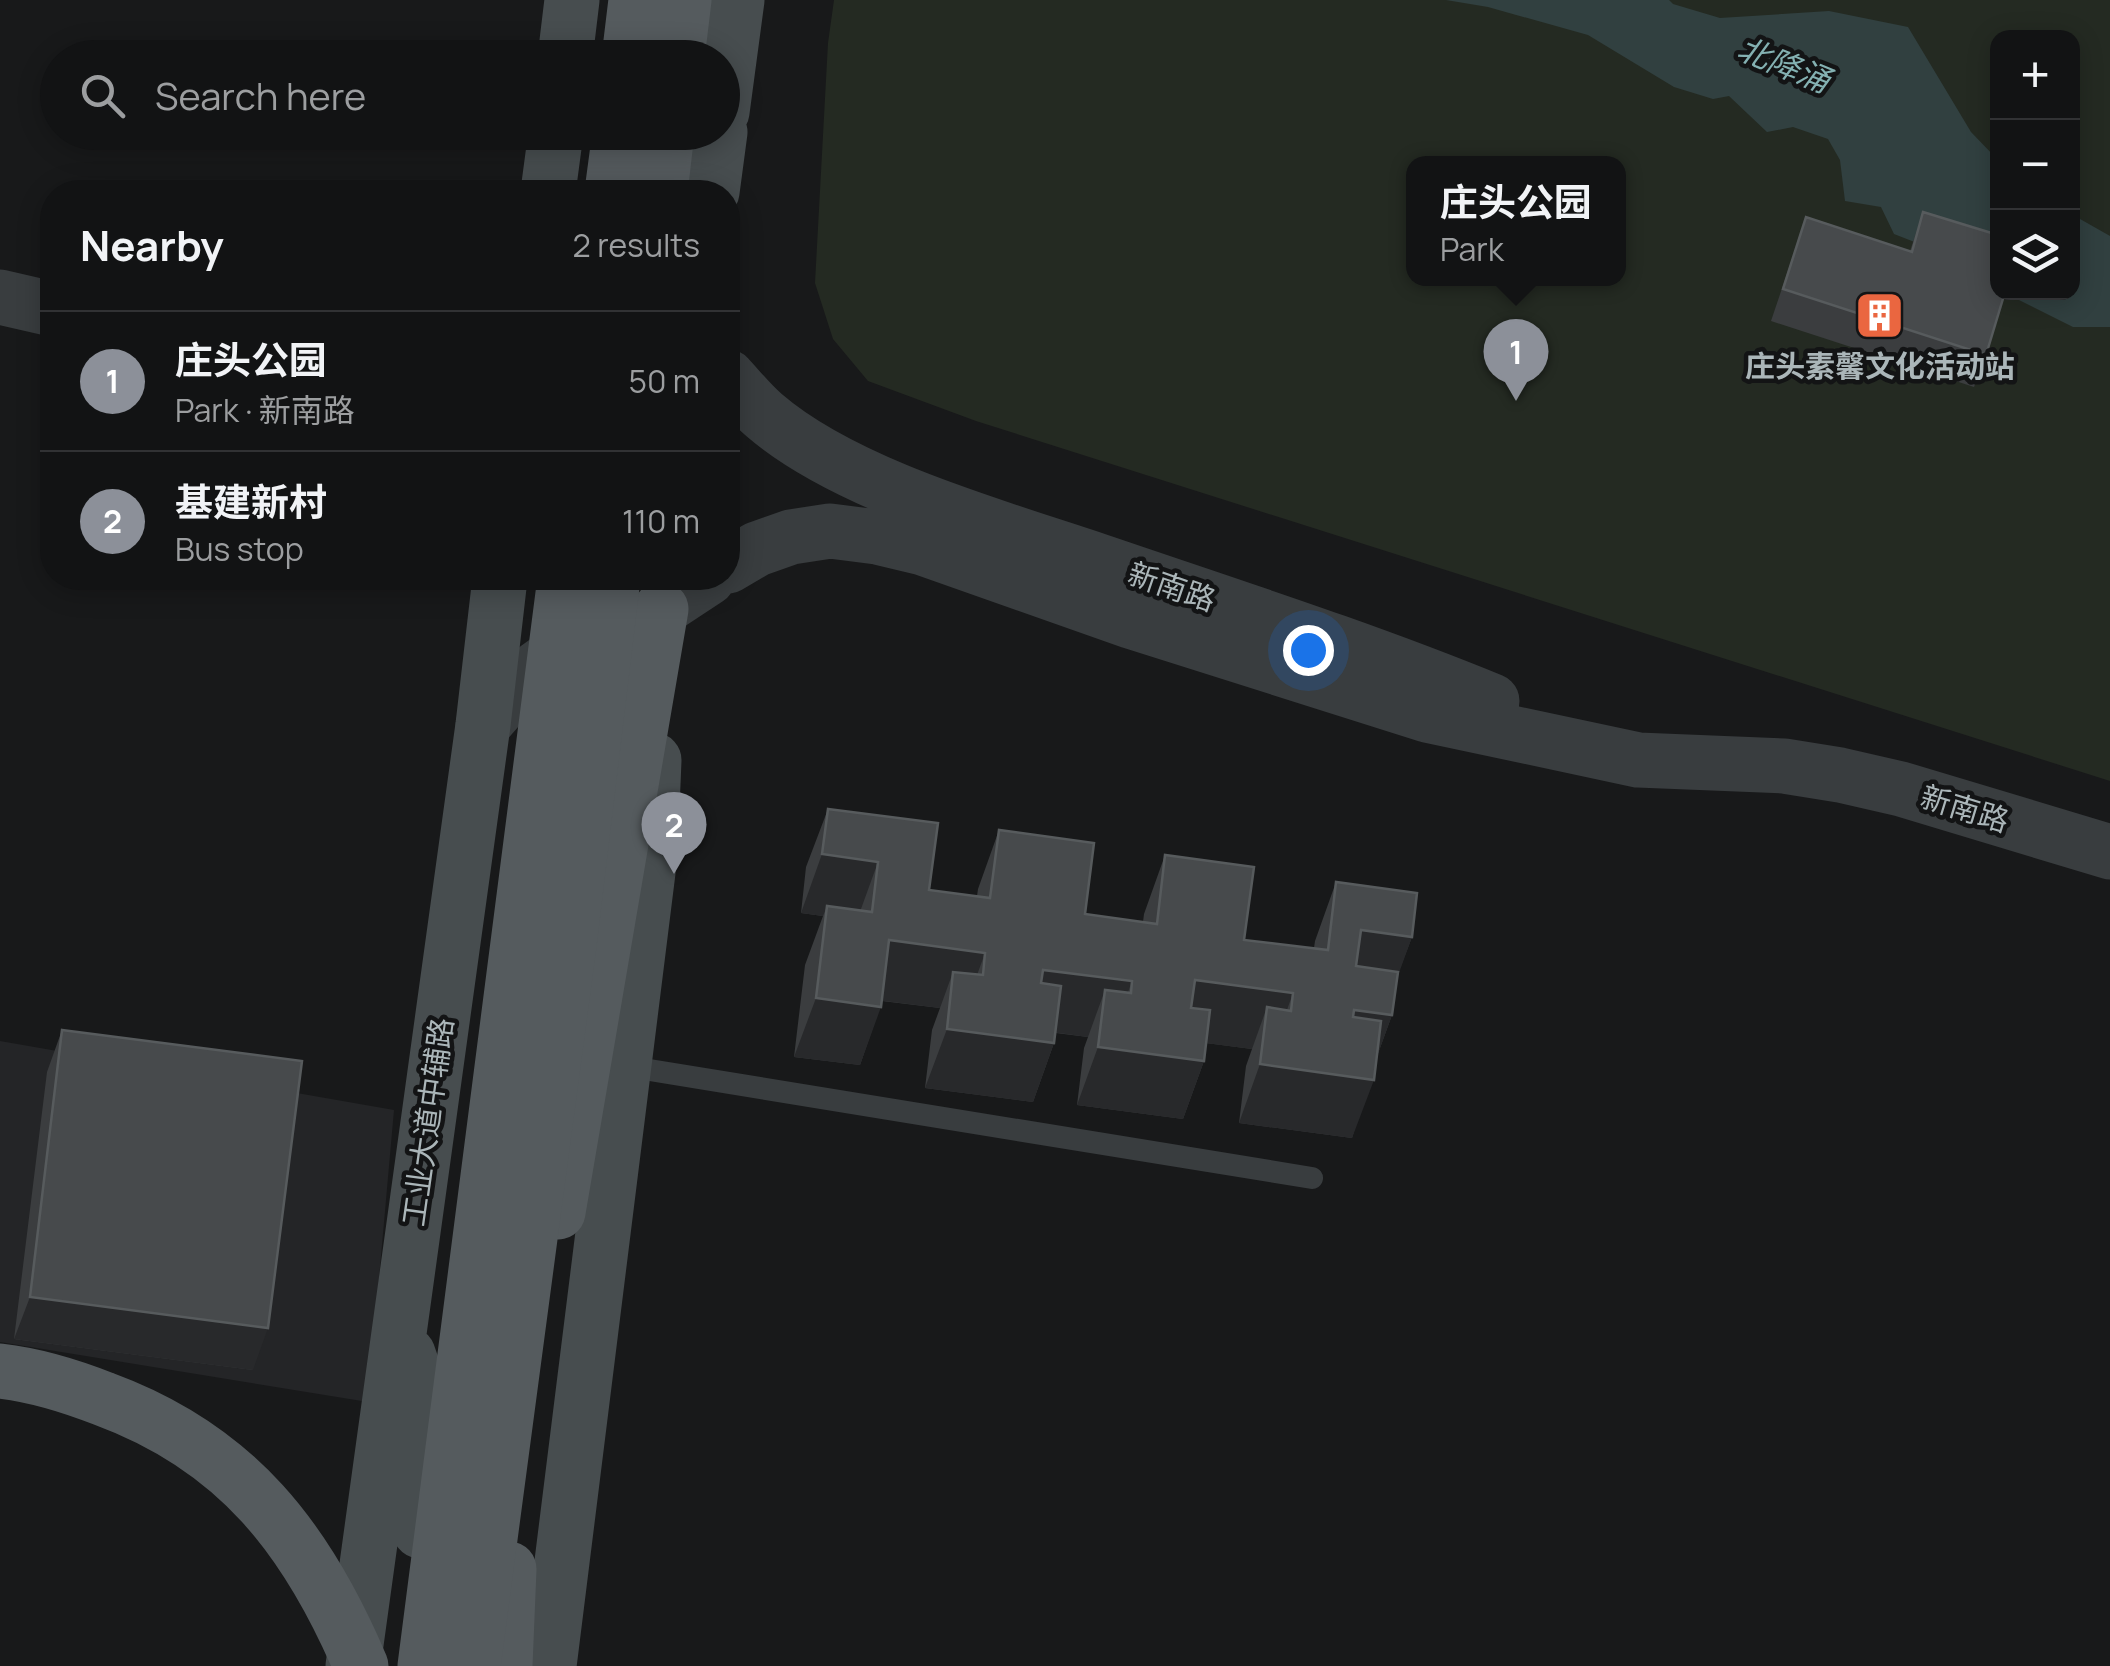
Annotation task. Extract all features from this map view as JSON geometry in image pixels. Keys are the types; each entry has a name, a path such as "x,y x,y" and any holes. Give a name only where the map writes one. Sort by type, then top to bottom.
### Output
{"main road":[{"path":"567,40 572,0"},
{"path":"631,40 636,0"},
{"path":"679,40 684,0"},
{"path":"731,40 736,0"},
{"path":"550,180 554,150"},
{"path":"614,180 618,150"},
{"path":"662,180 666,150"},
{"path":"714,180 718,150"},
{"name":"工业大道中辅路","path":"353,1666 499,590"},
{"path":"425,1666 563,590"},
{"path":"473,1666 569,944 612,590"},
{"path":"505,1666 505,1604 556,1228 644,780 663,593"},
{"path":"549,1666 650,856 644,780"},
{"path":"398,1328 417,1379 425,1440 424,1502 405,1666"},
{"path":"0,1372 82,1390 122,1405 198,1446 236,1474 298,1544 322,1583 361,1666"},
{"path":"335,1666 361,1604"}],"street":[{"path":"0,296 40,306"},
{"name":"新南路","path":"740,390 764,415 809,448 862,474 1018,534 1412,669 1638,760"},
{"name":"新南路","path":"740,559 792,537 830,531 877,537 922,548 1130,620 1428,715 1638,760 1784,766 1840,774 1902,788 2110,852"},
{"path":"483,725 539,666 572,648 588,648 617,661 629,699 644,780"}],"lane":[{"path":"624,1066 1312,1178"}],"shaded area":[{"path":"834,0 2110,0 2110,781 976,421 868,381 833,339 815,283 828,43"},
{"path":"0,1041 394,1110 368,1402 0,1342"}],"water":[{"name":"北降涌","path":"1446,0 1669,0 1720,18 1829,11 1908,27 1971,132 1990,152 1990,284 1935,250 1894,234 1881,207 1845,201 1840,160 1828,139 1793,127 1767,132 1729,96 1713,99 1674,87 1588,35 1488,7"},
{"path":"2080,219 2110,236 2110,327 2073,327 2019,300 2080,300"}],"building":[{"name":"庄头素馨文化活动站","path":"1923,212 1990,233 1990,300 2003,300 1986,355 1783,289 1806,217 1912,252"},
{"path":"828,809 938,823 929,890 990,898 999,830 1094,843 1085,914 1157,924 1165,855 1254,867 1244,940 1328,950 1336,882 1417,893 1412,937 1361,930 1356,966 1398,972 1392,1015 1354,1010 1353,1017 1381,1021 1374,1080 1260,1064 1267,1007 1291,1011 1293,993 1195,980 1191,1008 1210,1010 1204,1061 1098,1047 1105,990 1131,993 1132,981 1043,970 1041,983 1061,986 1054,1043 947,1029 953,972 983,975 985,953 889,940 881,1007 816,998 827,906 872,912 878,862 822,854"},
{"path":"62,1030 302,1061 268,1328 30,1297"}],"place":[{"name":"庄头素馨文化活动站","path":"1880,316"},
{"name":"庄头公园","path":"1516,401"},
{"name":"基建新村","path":"674,874"}]}
